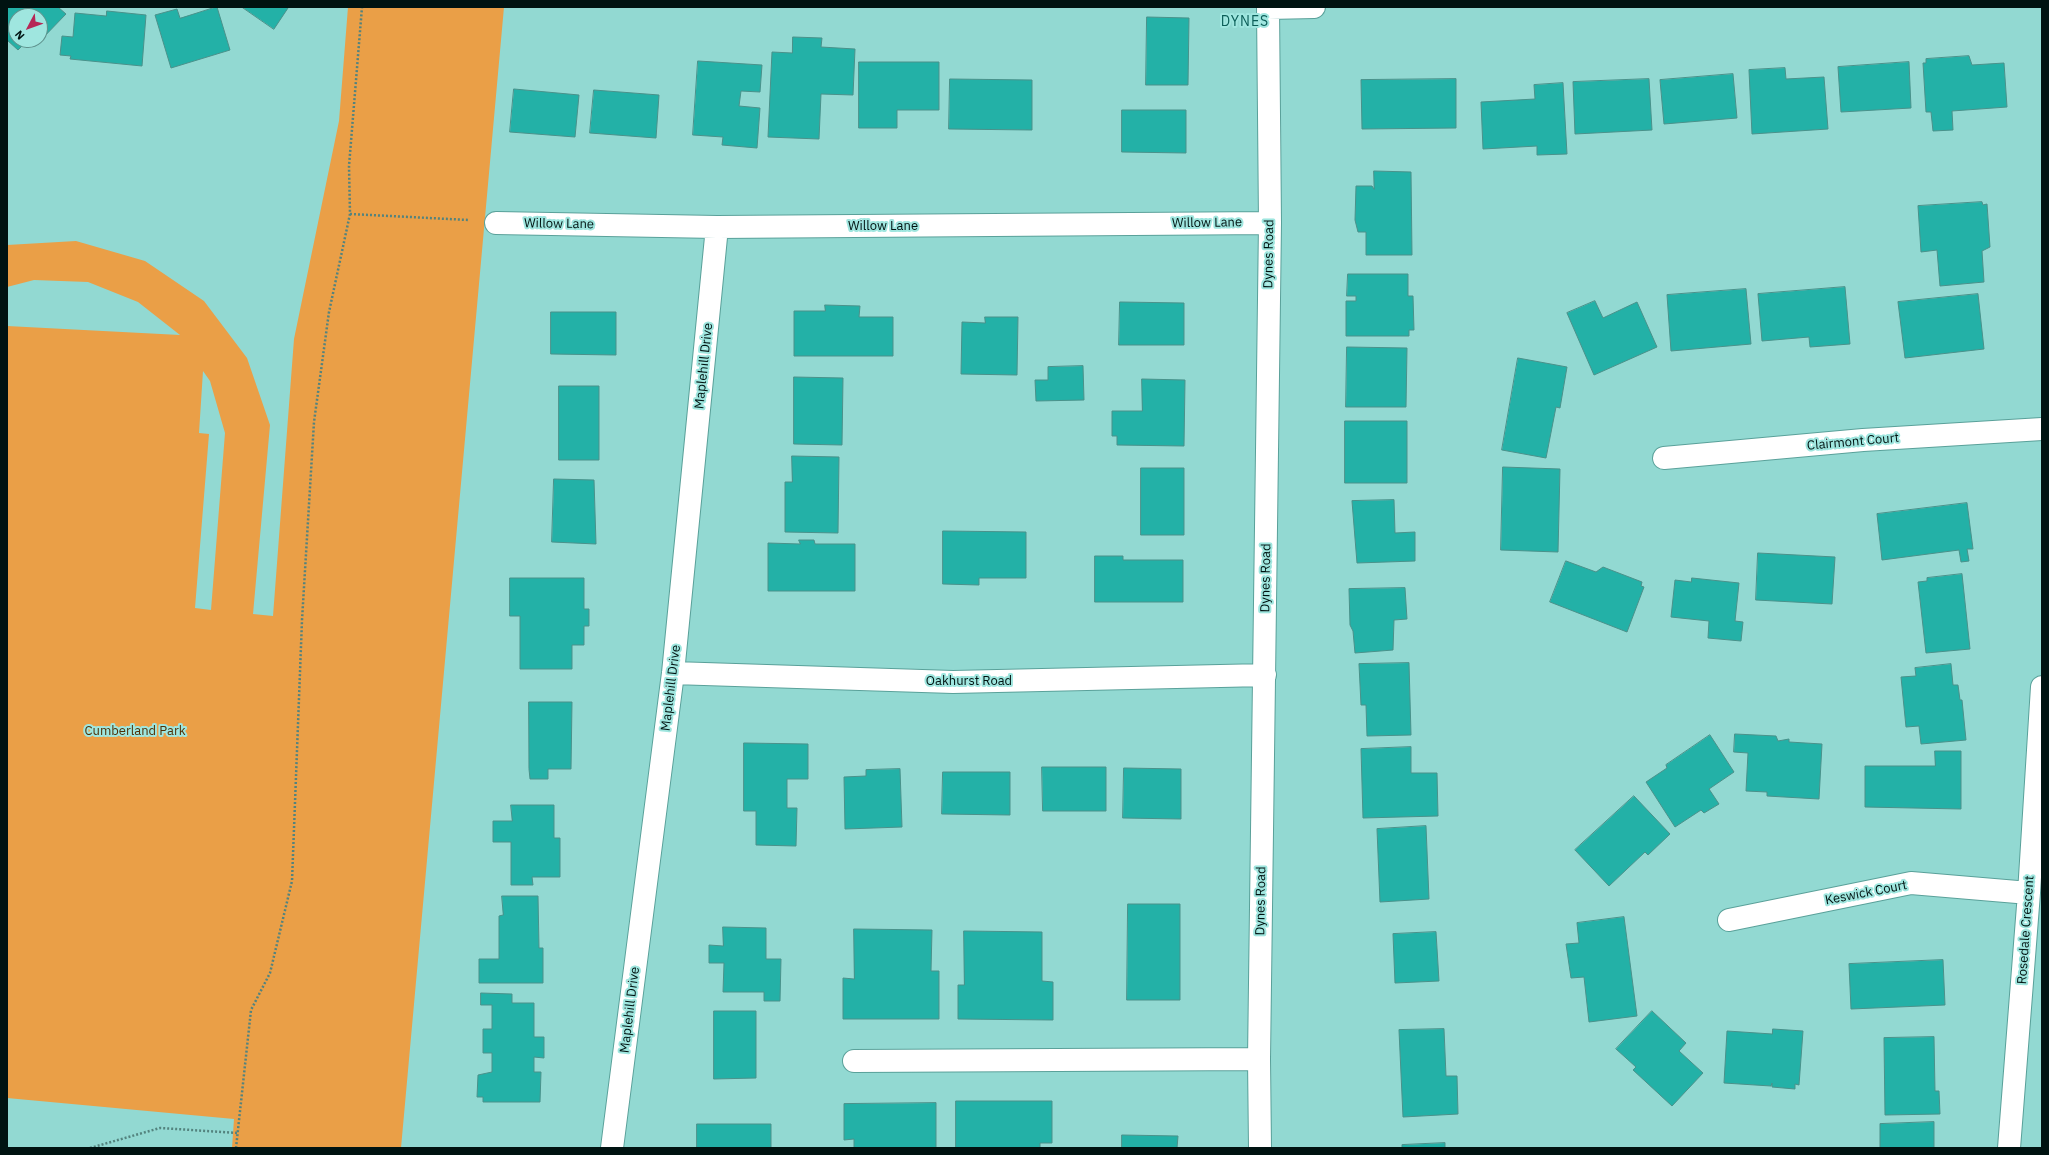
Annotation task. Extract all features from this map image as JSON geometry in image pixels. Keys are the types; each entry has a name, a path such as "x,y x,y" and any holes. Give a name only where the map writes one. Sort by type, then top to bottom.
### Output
{"street":[{"path":"1268,7 1314,7"},
{"name":"Dynes Road","path":"1260,1148 1259,1059 1270,223 1268,7"},
{"name":"Willow Lane","path":"496,223 718,227 1270,223"},
{"name":"Maplehill Drive","path":"612,1148 674,674 718,227"},
{"name":"Clairmont Court","path":"1664,458 1863,440 2042,429"},
{"name":"Oakhurst Road","path":"674,674 953,682 1265,675"},
{"name":"Rosedale Crescent","path":"2009,1148 2029,893 2042,687"},
{"name":"Keswick Court","path":"1729,920 1911,883 2029,893"},
{"path":"854,1061 1259,1059"}],"path":[{"path":"236,1148 251,1010 270,973 292,881 302,620 314,422 330,312 350,214 349,166 362,7"},
{"path":"350,214 496,223"},
{"path":"90,1148 160,1128 238,1134"}],"green space":[{"name":"Cumberland Park","path":"348,7 504,7 401,1148 232,1148 234,1119 7,1098 7,326 180,335 138,302 88,282 34,280 7,287 7,245 76,241 145,261 204,301 247,358 270,425 253,614 273,616 294,339 339,121","holes":["203,371 210,381 225,433 211,610 195,608 209,434 199,433"]}],"building":[{"path":"7,7 58,7 66,14 48,33 48,8 8,8 8,41"},
{"path":"217,7 230,50 171,68 155,15 177,9 180,18"},
{"path":"242,7 287,7 288,8 274,29"},
{"path":"107,11 146,15 142,66 70,59 71,56 60,55 62,36 73,37 75,13 106,16"},
{"path":"1147,17 1189,18 1188,85 1146,85"},
{"path":"793,37 822,38 821,47 855,49 853,95 821,94 819,139 768,137 772,52 792,53"},
{"path":"1969,56 1972,65 2004,63 2007,107 1952,111 1953,130 1933,131 1931,112 1926,112 1923,63 1926,63 1926,59"},
{"path":"698,61 762,65 760,92 741,91 739,106 760,108 757,148 722,145 723,137 693,135"},
{"path":"859,62 939,62 939,110 897,110 897,128 859,128"},
{"path":"1909,62 1911,108 1841,112 1838,67"},
{"path":"1785,68 1786,79 1824,77 1828,129 1752,134 1749,70"},
{"path":"1733,74 1737,118 1664,124 1660,80"},
{"path":"950,79 1032,80 1032,130 949,129"},
{"path":"1456,79 1456,128 1362,129 1361,80"},
{"path":"1649,79 1652,130 1575,134 1573,82"},
{"path":"1563,83 1567,154 1537,155 1537,146 1483,149 1481,102 1535,99 1534,85"},
{"path":"514,89 579,95 575,137 510,132"},
{"path":"594,90 659,95 656,138 590,133"},
{"path":"1122,110 1186,110 1186,153 1122,152"},
{"path":"1374,171 1411,172 1412,255 1366,255 1366,232 1358,232 1355,220 1356,186 1372,186 1374,189"},
{"path":"1982,202 1983,205 1987,204 1990,247 1982,251 1984,282 1940,286 1937,250 1921,252 1918,206"},
{"path":"1348,274 1408,274 1408,296 1413,296 1414,330 1409,330 1409,336 1346,336 1346,301 1356,301 1356,296 1347,296"},
{"path":"1845,287 1850,344 1810,347 1809,337 1762,341 1758,294"},
{"path":"1746,289 1751,344 1671,351 1667,295"},
{"path":"1978,294 1984,349 1905,358 1898,302"},
{"path":"1595,301 1603,318 1637,302 1657,347 1594,375 1567,313"},
{"path":"1120,302 1184,303 1184,345 1119,345"},
{"path":"825,305 860,306 859,317 893,317 893,356 794,356 794,311 825,311"},
{"path":"551,312 616,312 616,355 551,354"},
{"path":"985,317 1018,317 1017,375 961,374 962,322 985,323"},
{"path":"1347,347 1407,348 1406,407 1346,407"},
{"path":"1518,358 1567,367 1560,408 1556,407 1546,458 1502,450"},
{"path":"1083,366 1084,400 1036,401 1035,380 1048,380 1048,367"},
{"path":"794,377 843,378 842,445 794,444"},
{"path":"1142,379 1185,380 1184,446 1117,445 1117,436 1112,436 1112,411 1142,411"},
{"path":"559,386 599,386 599,460 559,460"},
{"path":"1345,421 1407,421 1407,483 1345,483"},
{"path":"792,456 839,457 838,533 785,532 785,482 792,482"},
{"path":"1503,467 1560,469 1558,552 1501,550"},
{"path":"1141,468 1184,468 1184,535 1141,535"},
{"path":"554,479 594,480 596,544 552,542"},
{"path":"1394,500 1395,533 1415,532 1415,561 1357,563 1352,501"},
{"path":"1967,503 1973,549 1967,549 1969,561 1961,562 1959,550 1882,560 1877,514"},
{"path":"943,531 1026,532 1026,578 979,578 979,585 943,584"},
{"path":"799,540 814,540 815,544 855,544 855,591 768,591 768,543 800,544"},
{"path":"1758,553 1835,557 1832,604 1756,600"},
{"path":"1095,556 1123,556 1123,560 1183,560 1183,602 1095,602"},
{"path":"1566,561 1596,572 1603,567 1642,582 1641,586 1644,587 1627,632 1550,602"},
{"path":"1962,574 1970,649 1926,653 1918,582 1927,581 1927,578"},
{"path":"510,578 584,578 584,609 589,609 589,626 584,626 584,645 572,645 572,669 520,669 520,616 510,616"},
{"path":"1692,578 1739,583 1735,621 1743,622 1741,641 1708,638 1709,621 1671,617 1675,580 1691,582"},
{"path":"1405,588 1407,619 1394,620 1393,650 1355,653 1353,631 1350,625 1349,589"},
{"path":"1409,663 1411,735 1367,736 1366,705 1361,705 1359,664"},
{"path":"1951,664 1953,685 1958,685 1960,700 1962,700 1966,740 1921,744 1919,726 1906,727 1901,677 1916,676 1915,668"},
{"path":"529,702 572,702 571,769 548,769 548,779 530,779"},
{"path":"1735,734 1776,736 1778,741 1789,739 1789,742 1822,744 1819,799 1767,796 1767,792 1746,791 1748,753 1734,752"},
{"path":"1710,735 1734,772 1709,789 1719,804 1704,813 1701,810 1675,827 1646,782 1667,768 1666,765"},
{"path":"744,743 808,744 808,779 787,779 787,808 797,808 796,846 756,845 756,811 744,811"},
{"path":"1411,747 1411,773 1437,773 1438,816 1363,818 1361,749"},
{"path":"1935,751 1961,751 1961,809 1865,807 1865,766 1935,766"},
{"path":"1042,767 1106,767 1106,811 1043,811"},
{"path":"1124,768 1181,769 1181,819 1123,818"},
{"path":"900,769 902,827 845,829 844,777 866,776 866,770"},
{"path":"943,772 1010,772 1010,815 942,814"},
{"path":"1634,796 1670,834 1648,855 1645,852 1609,886 1575,850"},
{"path":"511,805 554,805 554,838 560,838 560,877 532,877 533,885 511,885 511,842 493,842 493,821 512,821"},
{"path":"1426,826 1429,899 1380,902 1377,829"},
{"path":"502,896 538,896 539,948 543,948 543,983 479,983 479,959 499,959 499,916 503,915"},
{"path":"1128,904 1180,904 1180,1000 1127,1000"},
{"path":"1624,917 1637,1016 1589,1022 1584,977 1571,978 1566,944 1579,943 1577,923"},
{"path":"723,927 766,928 766,959 781,959 780,1001 764,1001 764,992 723,992 724,963 709,963 709,945 723,946"},
{"path":"854,929 932,930 931,971 939,971 939,1019 843,1019 843,978 854,979"},
{"path":"964,931 1042,932 1042,981 1053,982 1053,1020 958,1019 958,985 964,985"},
{"path":"1436,932 1439,981 1395,983 1393,934"},
{"path":"1943,960 1945,1005 1851,1009 1849,964"},
{"path":"481,993 512,994 512,1003 534,1003 534,1037 544,1037 544,1058 534,1057 534,1072 541,1072 540,1102 483,1102 483,1097 477,1097 478,1075 492,1072 492,1053 483,1053 483,1029 492,1029 492,1005 481,1005"},
{"path":"714,1011 756,1011 756,1078 714,1079"},
{"path":"1652,1011 1686,1043 1679,1051 1703,1073 1672,1106 1633,1070 1636,1067 1616,1049"},
{"path":"1444,1029 1446,1076 1457,1076 1458,1114 1403,1117 1399,1030"},
{"path":"1773,1029 1803,1031 1799,1085 1795,1084 1795,1089 1772,1087 1772,1083 1771,1086 1724,1083 1727,1031 1772,1034"},
{"path":"1934,1037 1935,1091 1939,1091 1940,1114 1885,1115 1884,1038"},
{"path":"956,1101 1052,1101 1052,1143 1040,1143 1040,1148 956,1148"},
{"path":"936,1103 936,1148 854,1148 854,1139 844,1140 844,1104"},
{"path":"1934,1122 1934,1148 1880,1148 1880,1124"},
{"path":"697,1124 771,1124 771,1148 697,1148"},
{"path":"1122,1135 1178,1136 1177,1148 1122,1148"},
{"path":"1445,1143 1445,1148 1402,1148 1402,1145"}],"district":[{"name":"DYNES","path":"1245,22"}]}
